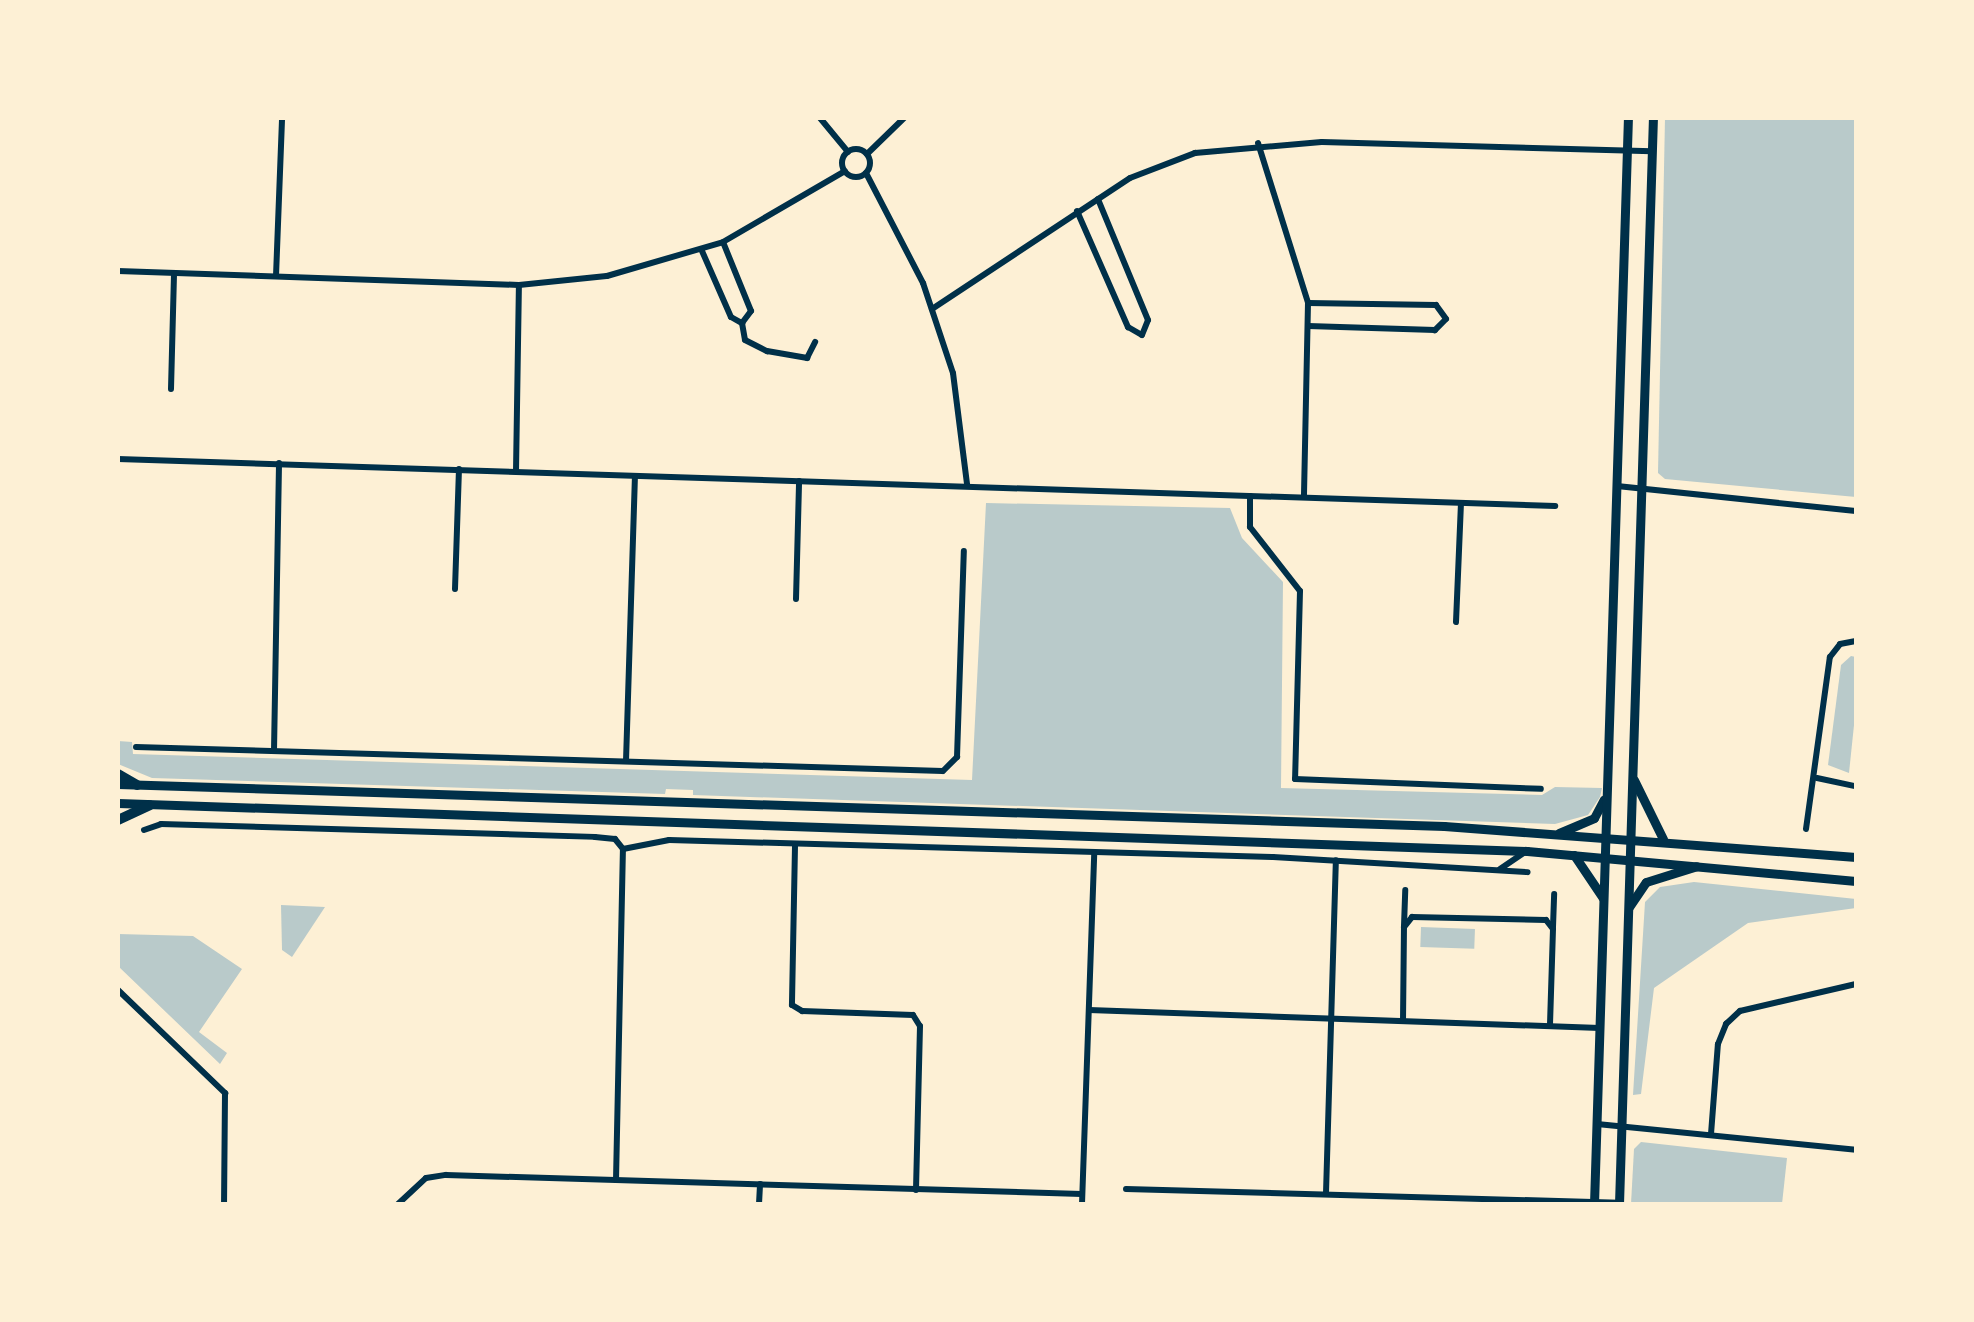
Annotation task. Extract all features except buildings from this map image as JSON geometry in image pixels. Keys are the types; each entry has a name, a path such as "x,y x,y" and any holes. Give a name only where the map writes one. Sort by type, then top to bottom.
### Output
{"main road":[{"path":"1594,1203 1628,118"},
{"path":"1619,1204 1653,118"},
{"path":"118,774 137,785"},
{"path":"1633,778 1663,839"},
{"path":"118,784 1631,837 1856,856"},
{"path":"1556,834 1594,818 1606,795"},
{"path":"118,803 1527,851 1710,864 1856,881"},
{"path":"118,820 150,805"},
{"path":"1574,854 1604,900"},
{"path":"1629,907 1646,882 1710,864"}],"street":[{"path":"276,276 282,118"},
{"path":"820,118 848,152 867,154"},
{"path":"904,118 867,154 866,174 898,227 953,373 967,484"},
{"path":"1258,143 1308,303 1304,497"},
{"path":"932,309 1077,212 1158,165 1258,143 1652,152"},
{"path":"845,171 848,152"},
{"path":"118,271 520,285 607,276 723,242 845,171 866,174"},
{"path":"1077,212 1128,327 1142,335 1148,320 1098,199"},
{"path":"723,242 751,312 742,322"},
{"path":"702,250 731,317 742,322"},
{"path":"171,389 174,273"},
{"path":"516,470 520,285"},
{"path":"1308,303 1436,305 1446,319 1435,330 1308,326"},
{"path":"742,322 746,340 766,351 807,358 815,342"},
{"path":"118,459 1555,506"},
{"path":"274,751 279,464"},
{"path":"455,588 459,469"},
{"path":"626,762 635,476"},
{"path":"796,599 798,480"},
{"path":"1617,486 1856,511"},
{"path":"1250,496 1250,527 1300,591 1294,779 1542,789"},
{"path":"1456,622 1461,503"},
{"path":"136,747 943,771 957,758 964,552"},
{"path":"1806,830 1817,778 1830,657 1840,644 1856,642"},
{"path":"1817,778 1856,786"},
{"path":"236,809 248,827"},
{"path":"554,820 569,837"},
{"path":"144,830 248,827 615,840 623,849 616,1180"},
{"path":"623,849 649,840 1336,860 1528,872"},
{"path":"795,846 792,1005 802,1011 913,1014 920,1026 916,1190"},
{"path":"1499,869 1527,851"},
{"path":"1082,1204 1094,854"},
{"path":"1326,1193 1336,860"},
{"path":"1403,1021 1405,890"},
{"path":"1550,1026 1554,894"},
{"path":"1404,927 1412,917 1546,920 1553,929"},
{"path":"1711,1134 1718,1044 1726,1024 1740,1011 1856,984"},
{"path":"118,990 225,1093 224,1204"},
{"path":"1089,1010 1600,1028"},
{"path":"1597,1124 1856,1150"},
{"path":"398,1204 436,1175 1082,1194"},
{"path":"759,1204 760,1184"},
{"path":"1126,1189 1619,1204"}],"shaded area":[{"path":"1665,118 1856,118 1856,497 1665,479 1658,473"},
{"path":"986,503 1230,508 1242,538 1283,582 1281,788 1542,795 1555,787 1602,788 1600,797 1588,815 1555,824 693,795 693,790 666,789 665,794 152,778 118,764 118,741 132,742 133,754 972,780"},
{"path":"1851,656 1856,657 1856,706 1849,773 1828,765 1841,665"},
{"path":"1694,882 1856,899 1856,908 1748,923 1654,988 1641,1094 1633,1095 1645,902 1660,887"},
{"path":"281,905 325,907 292,957 282,950"},
{"path":"1421,927 1475,929 1474,949 1420,947"},
{"path":"118,934 193,936 242,969 199,1032 227,1053 220,1064 118,966"},
{"path":"1641,1142 1787,1158 1782,1204 1631,1204 1634,1149"}]}
